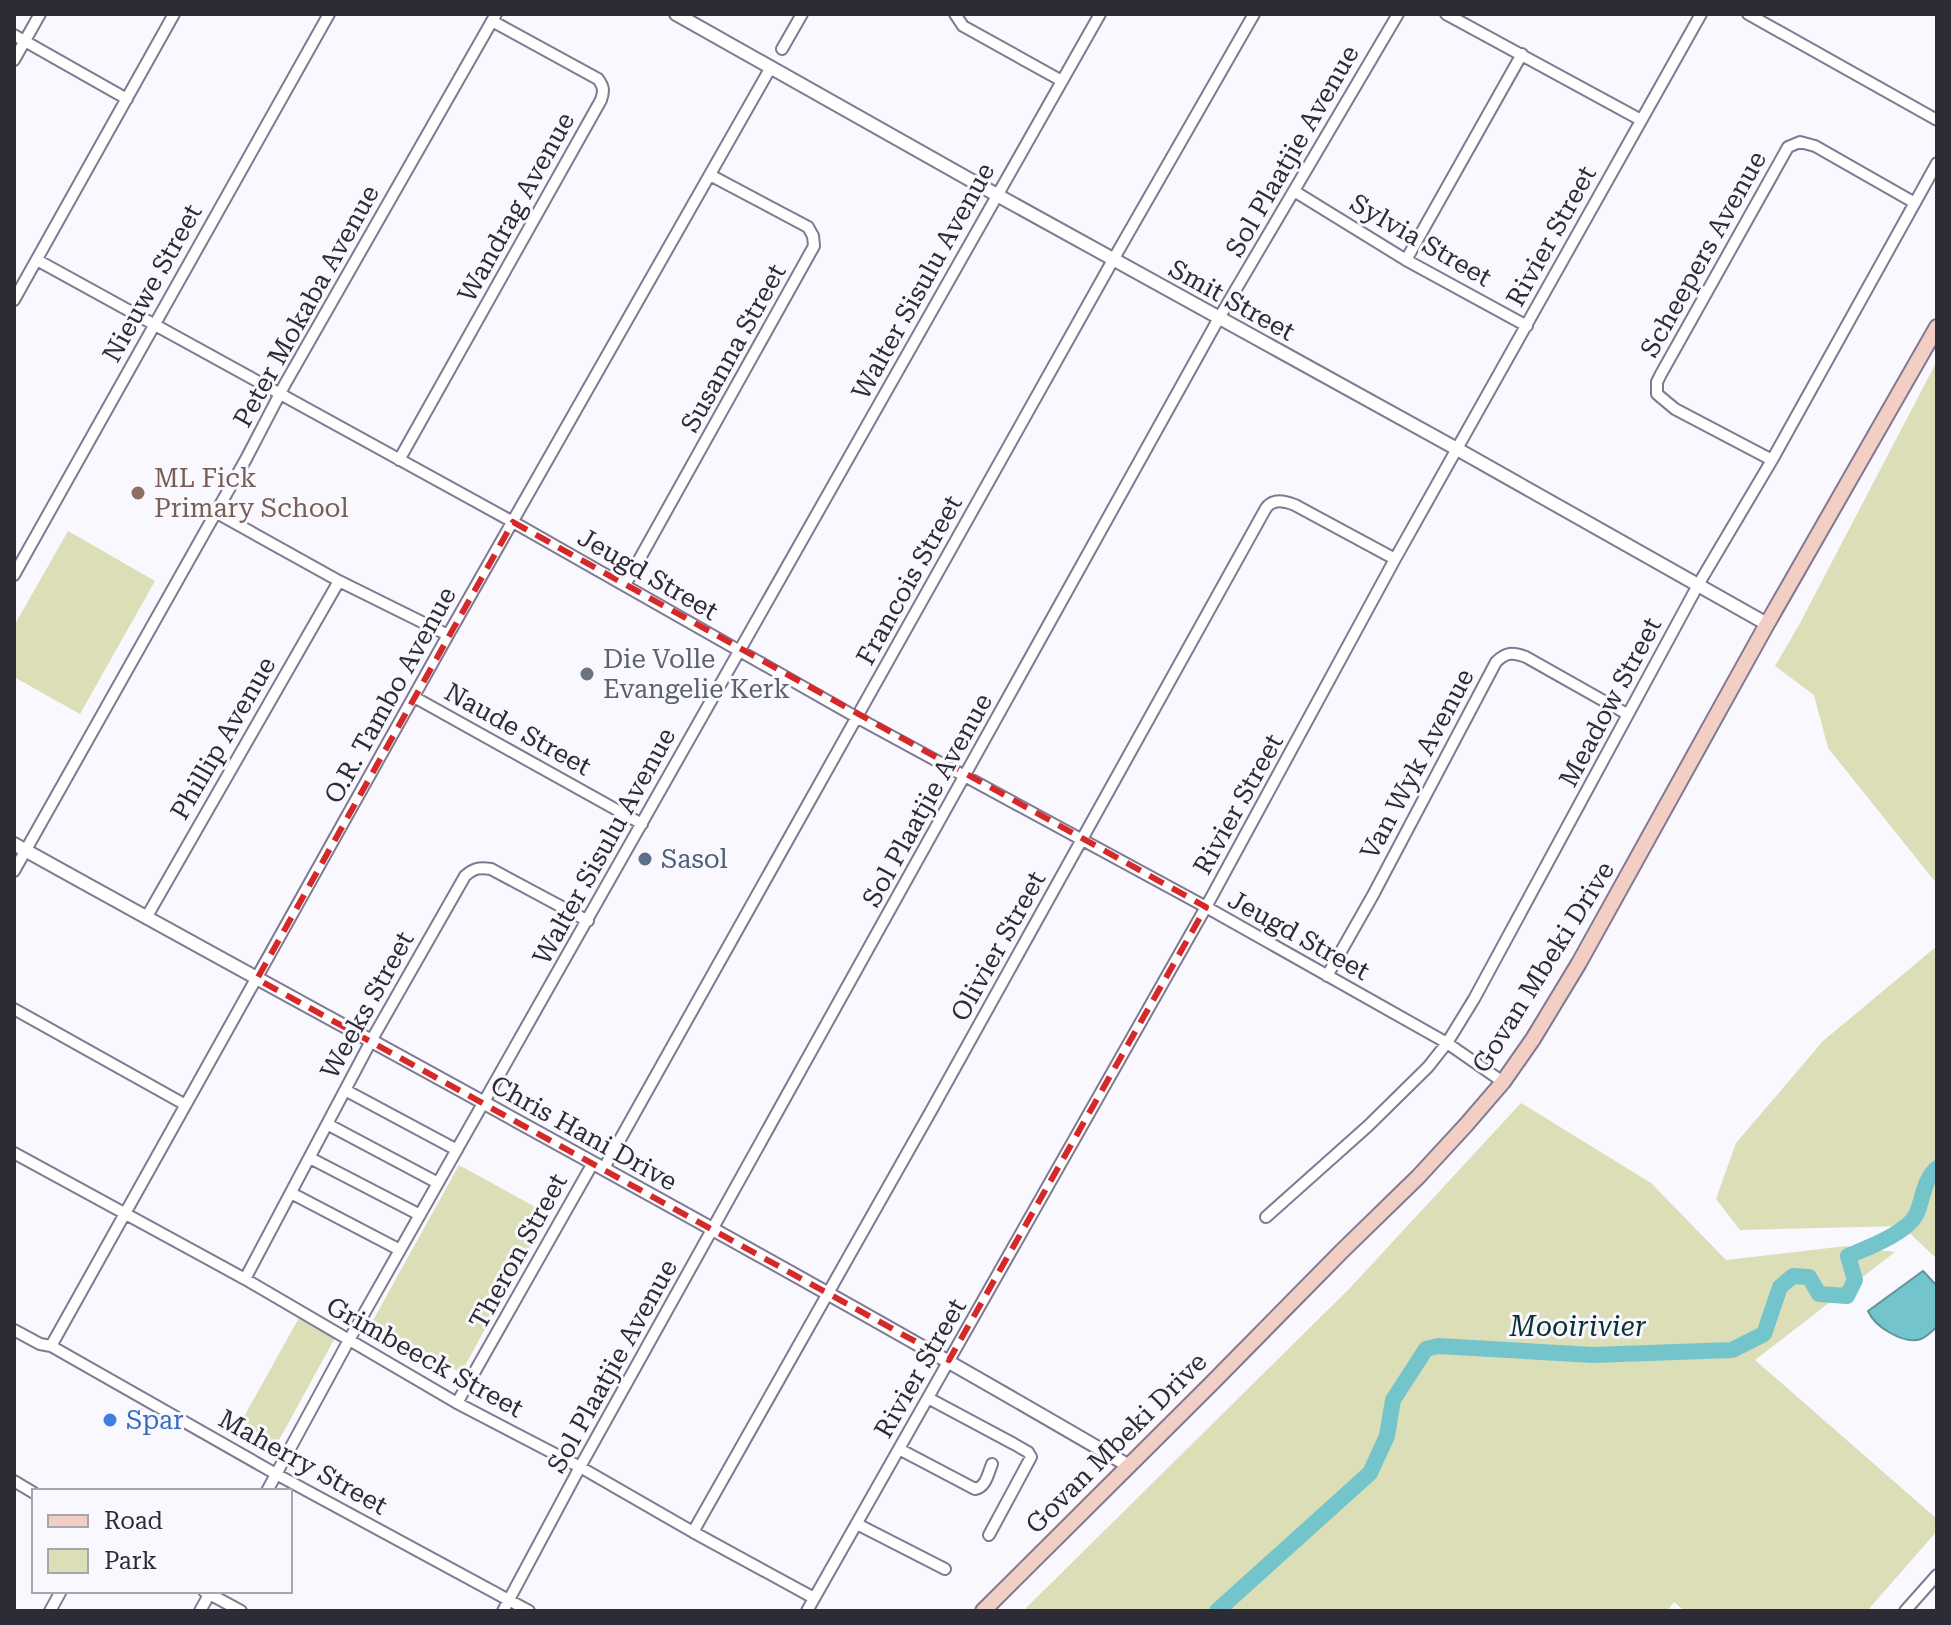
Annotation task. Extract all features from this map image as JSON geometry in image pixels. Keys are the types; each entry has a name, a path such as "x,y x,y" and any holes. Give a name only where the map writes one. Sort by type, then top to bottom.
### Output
{"main road":[{"name":"Govan Mbeki Drive","path":"1918,357 1937,314"},
{"name":"Govan Mbeki Drive","path":"983,1611 1418,1177 1503,1082 1579,963 1767,624 1937,327"}],"street":[{"path":"14,60 40,14"},
{"path":"14,300 174,14"},
{"name":"Nieuwe Street","path":"14,575 329,14"},
{"name":"Smit Street","path":"676,14 1767,624"},
{"path":"782,49 802,14"},
{"path":"955,14 963,26 1062,81"},
{"name":"Walter Sisulu Avenue","path":"268,1489 349,1340 1100,14"},
{"name":"Francois Street","path":"598,1166 1254,14"},
{"name":"Sol Plaatjie Avenue","path":"503,1611 1219,318 1398,14"},
{"path":"1446,14 1641,120"},
{"name":"Rivier Street","path":"807,1611 1206,907 1395,559 1701,14"},
{"path":"1748,14 1937,120"},
{"name":"Peter Mokaba Avenue","path":"14,871 20,847 215,512 494,18"},
{"name":"Wandrag Avenue","path":"399,460 604,93 604,86 598,79 494,18"},
{"path":"14,35 127,99"},
{"path":"1406,260 1522,54"},
{"name":"O.R. Tambo Avenue","path":"51,1346 448,635 771,67"},
{"name":"Scheepers Avenue","path":"1772,460 1675,409 1657,394 1657,382 1680,340 1788,147 1800,142 1815,146 1915,203"},
{"name":"Meadow Street","path":"1266,1217 1368,1126 1428,1067 1447,1043 1481,987 1698,585 1772,460 1937,163"},
{"name":"Susanna Street","path":"625,585 814,246 808,227 710,175"},
{"name":"Sylvia Street","path":"1294,191 1406,260 1527,326"},
{"name":"Jeugd Street","path":"37,260 513,522 856,717 1206,907 1447,1043 1503,1082"},
{"name":"Olivier Street","path":"693,1532 1270,503 1284,501 1295,505 1395,559"},
{"path":"215,512 339,581 448,635"},
{"name":"Phillip Avenue","path":"146,918 339,581"},
{"name":"Van Wyk Avenue","path":"1327,976 1501,657 1511,653 1526,657 1627,714"},
{"name":"Naude Street","path":"414,697 642,824"},
{"name":"Chris Hani Drive","path":"20,847 829,1292 1129,1466"},
{"name":"Weeks Street","path":"245,1279 371,1041 459,885 472,870 482,867 491,869 588,921"},
{"path":"14,1009 184,1104"},
{"path":"345,1090 457,1150"},
{"path":"327,1124 438,1183"},
{"name":"Grimbeeck Street","path":"14,1153 245,1279 457,1403 580,1467 814,1598"},
{"path":"310,1158 420,1215"},
{"name":"Theron Street","path":"457,1403 598,1166"},
{"path":"291,1193 400,1250"},
{"name":"Maherry Street","path":"14,1330 40,1344 51,1346 276,1474 529,1611"},
{"path":"928,1398 1028,1452 1031,1457 989,1535"},
{"path":"899,1449 975,1489 982,1487 992,1464"},
{"path":"14,1481 32,1492"},
{"path":"857,1524 945,1569"},
{"path":"1908,1608 1937,1575"},
{"path":"50,1611 60,1593"},
{"path":"210,1593 241,1611"}],"highlighted area":[{"path":"513,522 1206,907 949,1360 257,979"}],"green space":[{"path":"1937,361 1937,884 1828,748 1814,695 1775,666"},
{"path":"68,531 155,581 80,714 14,677 14,626"},
{"path":"1937,946 1937,1259 1902,1226 1740,1230 1716,1199 1736,1143 1823,1041"},
{"path":"1521,1103 1651,1183 1726,1260 1846,1246 1895,1252 1755,1360 1937,1519 1937,1531 1867,1611 1685,1611 1674,1602 1667,1611 1023,1611 1350,1288"},
{"path":"459,1165 548,1214 461,1373 371,1324"},
{"path":"300,1316 336,1336 273,1451 236,1431"}],"water":[{"path":"1923,1271 1937,1286 1937,1327 1921,1339 1899,1337 1883,1328 1868,1311"}],"waterway":[{"name":"Mooirivier","path":"1217,1611 1370,1473 1387,1436 1393,1400 1426,1349 1438,1346 1593,1355 1732,1350 1764,1334 1780,1287 1793,1276 1809,1277 1819,1294 1847,1296 1855,1280 1848,1256 1905,1227 1917,1213 1927,1183 1937,1168"}],"place":[{"name":"ML Fick Primary School","path":"138,493"},
{"name":"Die Volle Evangelie Kerk","path":"587,674"},
{"name":"Sasol","path":"645,859"},
{"name":"Spar","path":"110,1420"}]}
